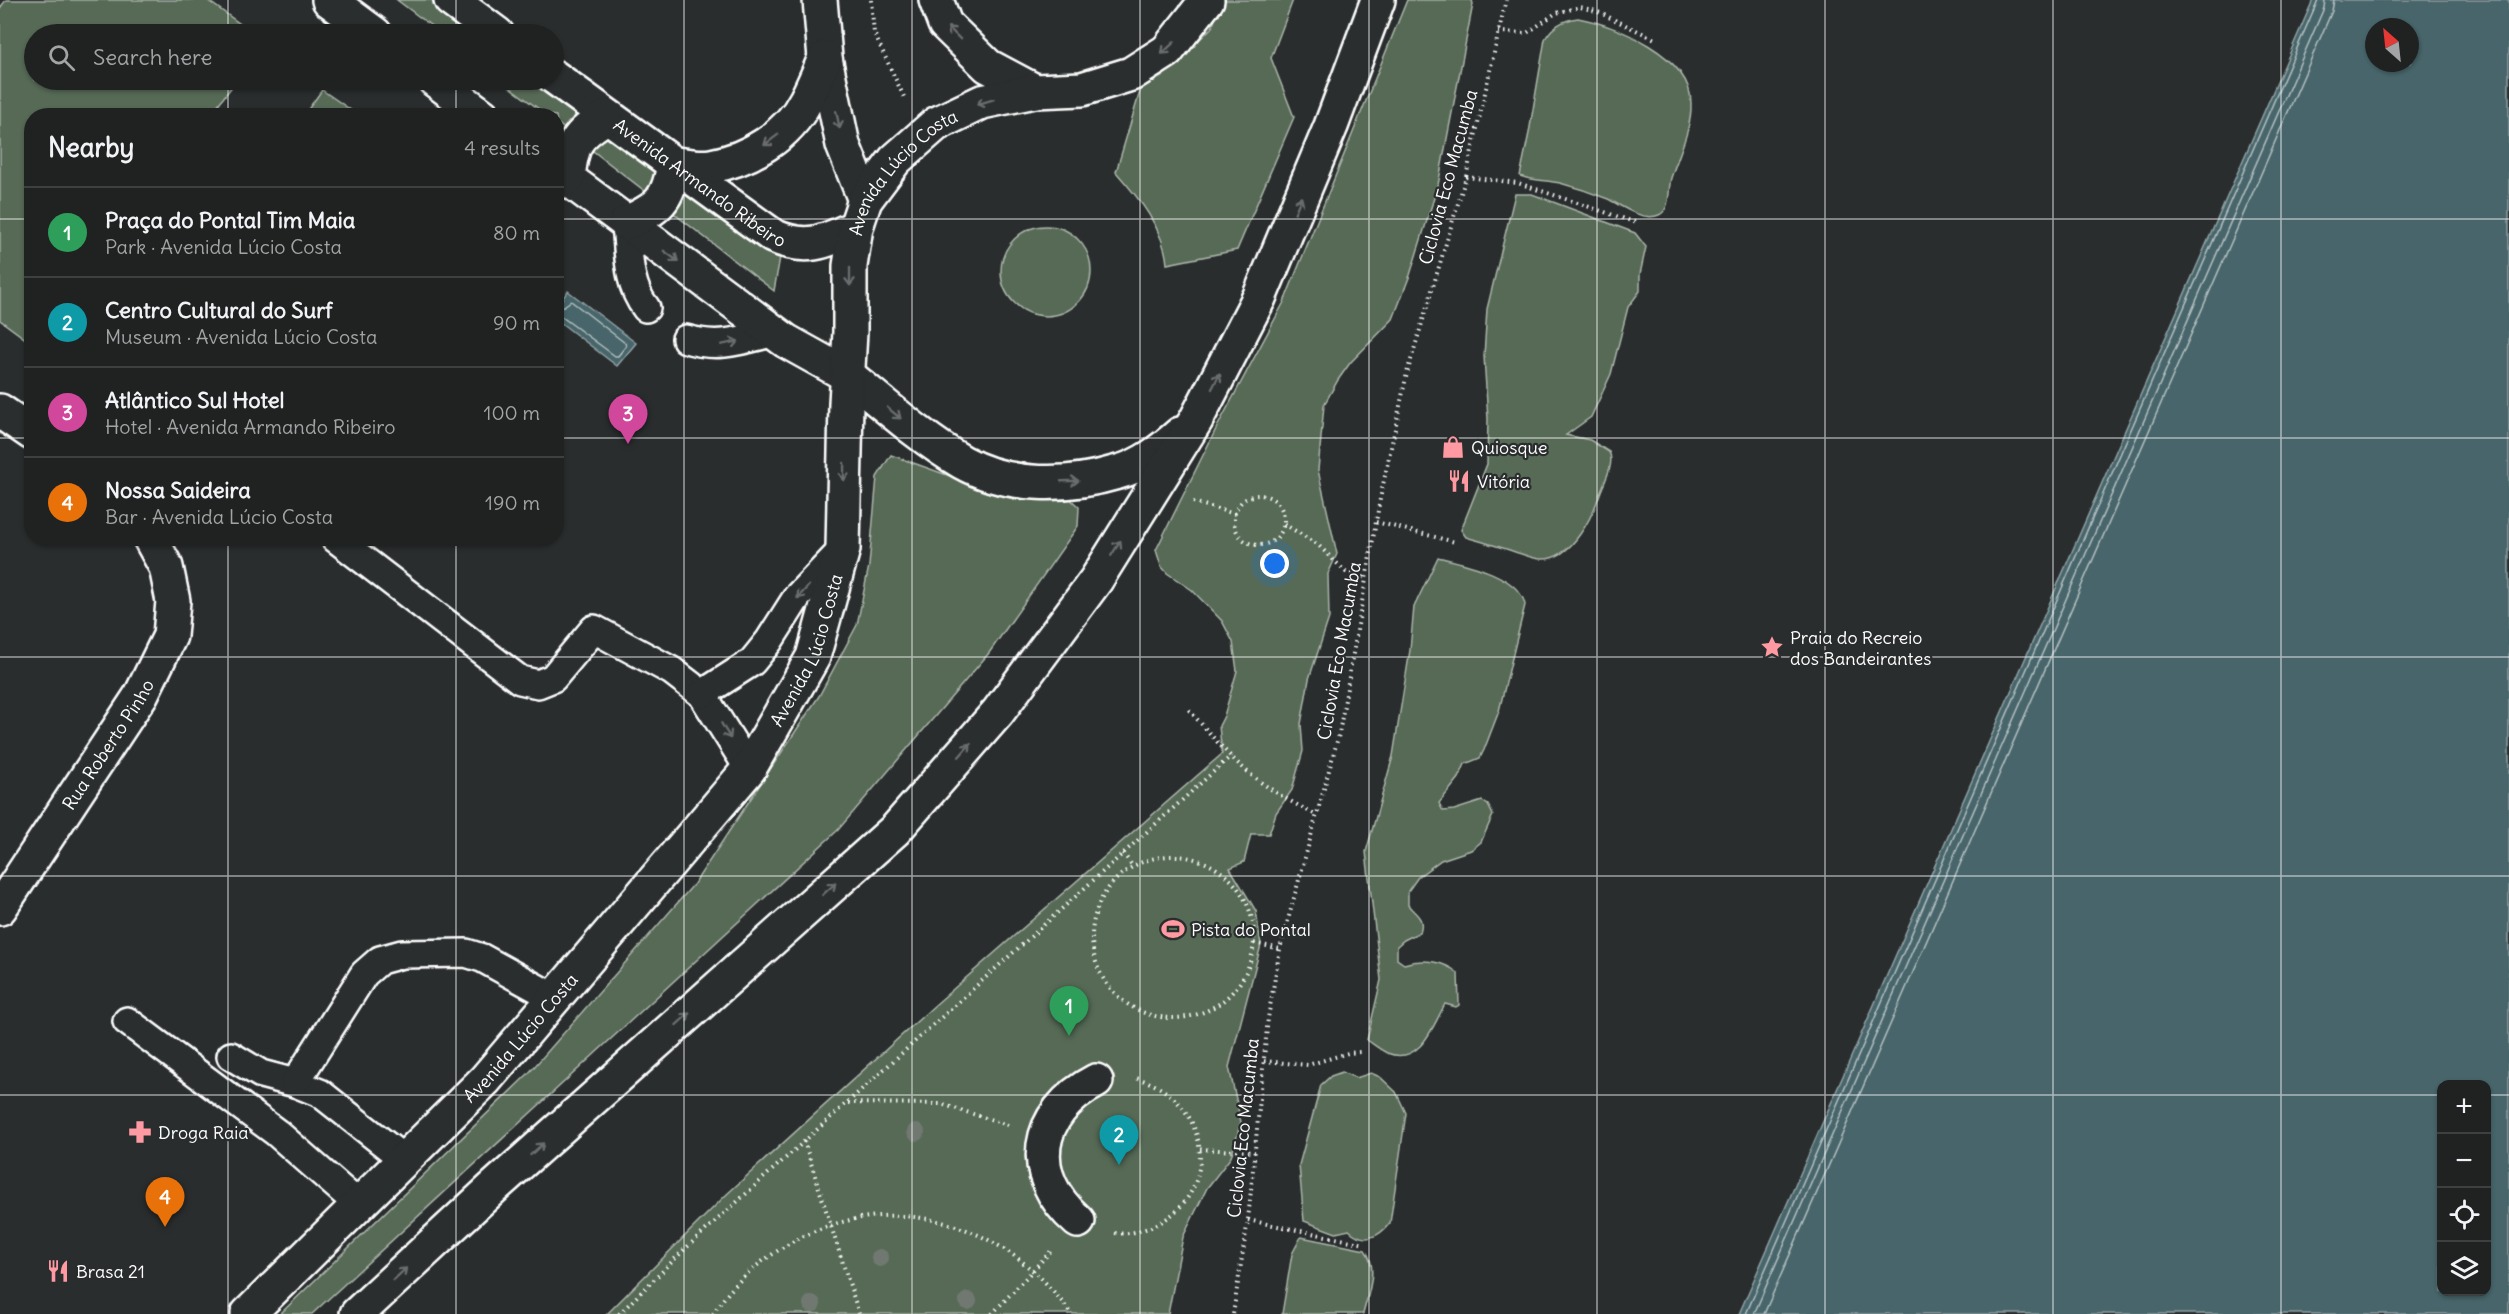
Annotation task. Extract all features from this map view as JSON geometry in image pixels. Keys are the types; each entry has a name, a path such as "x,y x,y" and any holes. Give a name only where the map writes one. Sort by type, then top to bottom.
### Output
{"main road":[{"path":"329,0 361,24"},
{"path":"451,0 483,24"},
{"path":"820,0 825,58 843,145 861,214"},
{"path":"936,0 945,24 988,66 1035,91"},
{"name":"Avenida Lúcio Costa","path":"248,1314 406,1161 485,1080 553,997 749,769 813,657 843,549 850,266 861,214 895,160 936,124 982,102 1035,91 1082,89 1131,74 1167,51 1207,0"},
{"path":"357,1314 494,1188 895,830 998,712 1096,580 1196,420 1260,298 1331,126 1378,0"},
{"path":"626,223 651,212 663,200 670,187 674,165 708,166 738,159 767,144 790,125 806,102 825,58"},
{"name":"Avenida Armando Ribeiro","path":"564,85 773,236 792,244 814,243 861,214"},
{"path":"448,90 472,108"},
{"path":"564,169 577,138 587,128 606,117"},
{"path":"564,176 786,341 849,376 915,430 963,462 1012,481 1075,481 1120,472 1157,454 1196,420"},
{"path":"0,411 24,428"},
{"name":"Rua Roberto Pinho","path":"0,908 141,695 170,636 173,601 166,567 154,546"},
{"path":"1078,1221 1064,1209 1053,1193 1045,1175 1043,1156 1046,1137 1058,1109 1069,1098 1096,1081"}],"lane":[{"path":"626,223 633,286 636,296 646,308"},
{"path":"686,339 703,344 721,345 775,332"},
{"path":"344,546 520,680 538,684 553,678 594,629 672,671 702,694 749,769"},
{"path":"702,694 752,662 769,641 797,597 843,549"},
{"path":"295,1083 363,974 380,960 402,954 466,953 482,958 553,997"},
{"path":"128,1021 277,1133 359,1205"},
{"path":"231,1056 261,1074 295,1083 320,1093 406,1161"}],"path":[{"path":"871,0 874,33 922,136"},
{"name":"Ciclovia Eco Macumba","path":"1233,1314 1248,1220 1268,1018 1280,949 1339,734 1376,522 1407,373 1466,177 1506,0"},
{"path":"1498,32 1527,33 1556,13 1580,7 1596,11 1654,39"},
{"path":"1466,177 1518,183 1637,223"},
{"path":"1259,495 1279,504 1284,524 1280,535 1271,543 1260,545 1248,542 1239,535 1235,525 1235,514 1240,504 1249,497 1259,495"},
{"path":"1376,522 1455,542"},
{"path":"1284,524 1317,544 1346,573 1366,578"},
{"path":"1189,710 1250,774 1286,800 1316,815"},
{"path":"619,1314 686,1248 1231,756"},
{"path":"1123,853 1133,867"},
{"path":"1182,855 1209,863 1231,877 1246,900 1252,917 1254,943 1244,972 1227,999 1210,1011 1178,1019 1162,1018 1136,1010 1116,998 1097,965 1092,940 1095,918 1102,899 1116,879 1133,867 1157,857 1182,855"},
{"path":"1254,943 1280,949"},
{"path":"1264,1060 1308,1065 1348,1053 1361,1052"},
{"path":"992,1314 1078,1221 1098,1230 1120,1234 1141,1231 1161,1222 1179,1209 1192,1191 1198,1171 1200,1149 1196,1129 1187,1111 1173,1096 1156,1084 1136,1078 1117,1077 1096,1081"},
{"path":"846,1103 941,1104 1046,1137"},
{"path":"804,1141 859,1314"},
{"path":"1200,1149 1255,1152"},
{"path":"714,1314 731,1290 761,1261 797,1238 830,1225 887,1215 924,1218 964,1228 989,1239 1033,1269 1071,1314"},
{"path":"1248,1220 1365,1245"}],"green space":[{"path":"6,0 207,0 240,24 24,24 24,90 229,90 215,108 24,108 24,338 0,320 0,8"},
{"path":"397,0 440,0 472,24 429,24"},
{"path":"1223,0 1293,0 1271,58 1294,117 1237,250 1167,264 1156,226 1116,172 1141,88 1163,76 1212,27"},
{"path":"1407,0 1472,0 1473,4 1438,185 1410,275 1393,319 1350,363 1324,405 1318,470 1337,554 1328,574 1329,618 1309,679 1301,724 1303,751 1292,790 1276,813 1269,834 1251,834 1244,862 1230,868 1256,911 1261,945 1229,1067 1241,1122 1231,1157 1207,1188 1183,1237 1168,1314 607,1314 726,1195 935,1005 1222,754 1219,726 1237,671 1233,642 1222,621 1192,590 1167,573 1161,566 1156,550 1216,429 1284,302"},
{"path":"1578,18 1612,28 1649,46 1679,71 1688,86 1691,103 1689,122 1671,178 1666,209 1659,215 1653,217 1640,215 1608,199 1578,188 1520,176 1545,39 1558,24"},
{"path":"322,90 348,108 309,108"},
{"path":"513,90 558,90 780,257 774,291 564,128 564,108 538,108"},
{"path":"1515,194 1532,194 1635,233 1646,247 1640,274 1640,291 1628,307 1611,374 1591,417 1566,435 1590,440 1609,452 1611,461 1609,472 1593,512 1580,535 1562,553 1552,558 1541,559 1466,537 1461,530 1487,464 1488,419 1484,356 1487,309"},
{"path":"1046,226 1071,234 1083,246 1091,271 1083,296 1071,308 1046,316 1021,308 1009,296 1001,271 1009,246 1021,234"},
{"path":"891,455 1014,499 1066,495 1079,507 1078,526 989,653 838,830 312,1314 280,1314 528,1074 694,884 819,696 857,625 869,566 877,477"},
{"path":"1438,557 1475,567 1502,578 1521,595 1525,605 1499,711 1484,750 1480,758 1465,764 1459,778 1439,803 1443,811 1482,801 1488,805 1493,815 1481,842 1471,850 1441,860 1418,877 1408,891 1408,905 1421,920 1420,932 1397,946 1397,959 1404,964 1418,961 1440,963 1458,973 1459,1005 1456,1007 1445,1004 1424,1042 1408,1054 1398,1056 1384,1052 1367,1040 1381,980 1366,852 1393,756 1410,650 1414,607"},
{"path":"1342,1072 1356,1078 1371,1073 1380,1077 1396,1092 1406,1113 1390,1223 1376,1235 1365,1238 1349,1230 1336,1233 1304,1221 1299,1165 1321,1085 1331,1076"},
{"path":"1301,1237 1365,1250 1372,1273 1363,1314 1282,1314 1292,1254"}],"water":[{"path":"2313,0 2509,0 2509,1314 1739,1314"},
{"path":"568,291 636,343 617,366 564,325 564,296"}],"place":[{"name":"Atlântico Sul Hotel","path":"628,444"},
{"name":"Quiosque","path":"1453,447"},
{"name":"Vitória","path":"1459,481"},
{"name":"Praia do Recreio dos Bandeirantes","path":"1772,647"},
{"name":"Pista do Pontal","path":"1173,929"},
{"name":"Praça do Pontal Tim Maia","path":"1069,1036"},
{"name":"Droga Raia","path":"140,1132"},
{"name":"Centro Cultural do Surf","path":"1119,1165"},
{"name":"Nossa Saideira","path":"165,1227"},
{"name":"Brasa 21","path":"58,1271"}]}
